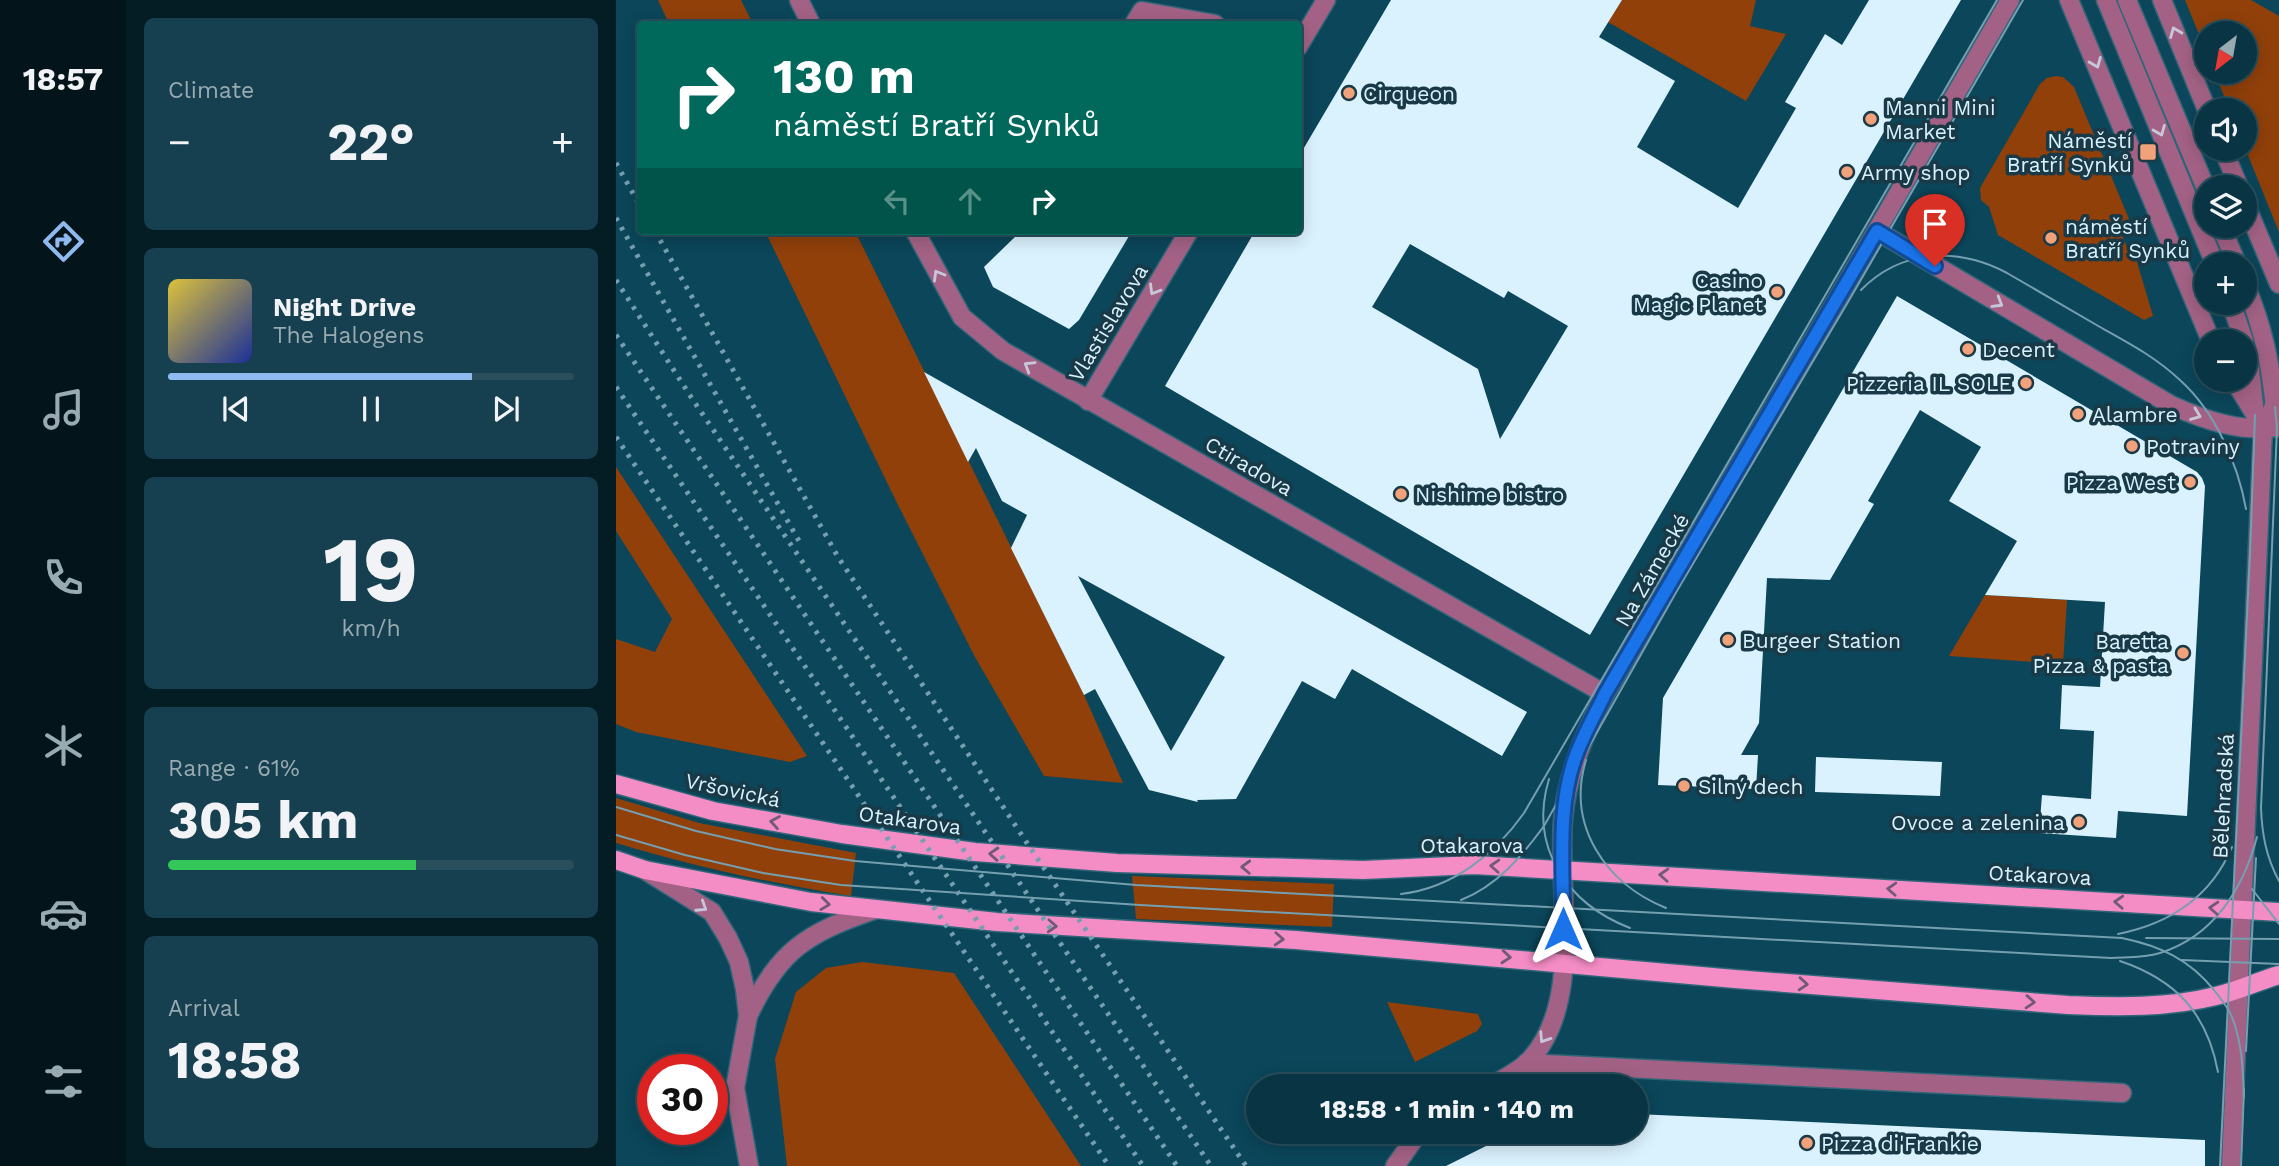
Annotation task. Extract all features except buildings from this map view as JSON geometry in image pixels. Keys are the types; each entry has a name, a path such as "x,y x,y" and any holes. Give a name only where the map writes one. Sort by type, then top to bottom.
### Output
{"main road":[{"name":"Vršovická","path":"616,784 713,811 842,834"},
{"name":"Otakarova","path":"842,834 975,852 1117,863 1363,870 1475,865 2279,912"},
{"path":"616,860 645,870 758,894 874,910 997,922 1296,940 1735,979 2109,1007 2186,1002 2238,990 2279,975"}],"street":[{"path":"799,0 810,21"},
{"path":"1302,40 1326,0"},
{"path":"2010,0 1877,231 2171,405 2212,421 2266,424"},
{"path":"2069,0 2206,329"},
{"path":"2106,0 2210,252"},
{"path":"2127,0 2200,175"},
{"path":"2162,0 2202,98"},
{"path":"1136,21 1142,11 1198,21"},
{"name":"Na Zámecké","path":"1563,962 1563,821 1574,759 1605,694 1877,231"},
{"path":"2257,232 2279,284"},
{"name":"Ctiradova","path":"917,235 962,317 1003,351 1605,694"},
{"name":"Vlastislavova","path":"1088,401 1187,235"},
{"path":"2257,314 2277,402 2266,424"},
{"path":"2243,392 2266,424"},
{"name":"Bělehradská","path":"2231,1166 2241,909 2266,424 2257,392"},
{"path":"645,870 712,912 729,938 739,962 746,989 748,1016 735,1088 749,1166"},
{"path":"748,1016 775,969 794,949 820,931 874,910"},
{"path":"1510,1074 1527,1063 1553,1022 1560,996 1563,962"},
{"path":"1527,1063 2122,1093"},
{"path":"1395,1166 1411,1144"}],"shaded area":[{"path":"658,0 741,0 752,21 668,21"},
{"path":"1622,0 1756,0 1750,26 1786,34 1746,101 1608,22"},
{"path":"2185,0 2251,0 2279,16 2279,232 2250,161 2257,161 2257,98 2225,98 2219,84 2258,84 2258,21 2194,22"},
{"path":"2063,77 2074,87 2129,219 2118,226 2129,252 2135,255 2153,316 2144,320 1998,235 1989,207 1981,200 1980,188 2040,84 2047,78"},
{"path":"767,235 857,235 1084,695 1123,783 1044,776 975,657"},
{"path":"616,467 807,756 790,762 636,732 616,724 616,639 655,652 672,619 616,531"},
{"path":"1985,595 2067,600 2063,664 1949,656"},
{"path":"616,798 699,823 856,853 851,896 733,874 616,843"},
{"path":"1132,876 1334,884 1332,927 1136,919"},
{"path":"862,962 954,973 1081,1166 787,1166 775,1059 796,992 826,968"},
{"path":"1387,1002 1478,1014 1482,1024 1477,1031 1415,1062"}],"tram line":[{"path":"1401,894 1438,885 1471,867 1500,842 1524,813 1997,0"},
{"path":"1461,900 1497,878 1518,859 1544,826 1678,589 2023,0"},
{"path":"1861,290 1894,266 1931,256 1969,259 2007,273 2142,351 2181,381 2204,408 2223,440 2237,474 2246,509"},
{"path":"2275,407 2277,428 2261,808 2266,845 2279,881"},
{"path":"2220,1166 2255,415"},
{"path":"1586,760 1581,784 1582,808 1587,830 1596,850 1625,884 1666,908"},
{"path":"1549,779 1544,804 1544,828 1549,850 1558,870 1588,904 1608,918 1630,928"},
{"path":"616,807 696,831 775,849 855,861 1136,885 2122,938 2173,955 2204,979 2221,999 2230,1013 2238,1036 2244,1097"},
{"path":"616,835 763,873 841,885 1140,905 2111,958 2142,957 2160,953 2179,945 2211,923 2224,908 2244,875 2257,837"},
{"path":"2118,934 2154,923 2186,906 2212,880 2232,847"},
{"path":"2246,1051 2256,858"},
{"path":"2252,889 2279,924"},
{"path":"2146,938 2279,939"},
{"path":"2182,960 2279,964"},
{"path":"2120,961 2157,978 2186,1001 2206,1032 2218,1072"},
{"path":"2241,1166 2244,1089"}],"railway":[{"path":"616,163 637,201"},
{"path":"616,218 799,541"},
{"path":"657,235 838,557 1027,843 1246,1166"},
{"path":"616,280 691,397 1211,1166"},
{"path":"616,335 1177,1166"},
{"path":"616,387 1143,1166"},
{"path":"616,437 1109,1166"}],"place":[{"name":"Cirqueon","path":"1349,93"},
{"name":"Manni Mini Market","path":"1871,119"},
{"name":"Náměstí Bratří Synků","path":"2148,152"},
{"name":"Army shop","path":"1847,172"},
{"name":"náměstí Bratří Synků","path":"2051,238"},
{"name":"Casino Magic Planet","path":"1777,292"},
{"name":"Decent","path":"1968,349"},
{"name":"Pizzeria IL SOLE","path":"2026,383"},
{"name":"Alambre","path":"2078,414"},
{"name":"Potraviny","path":"2132,446"},
{"name":"Pizza West","path":"2190,482"},
{"name":"Nishime bistro","path":"1401,494"},
{"name":"Burgeer Station","path":"1728,640"},
{"name":"Baretta Pizza & pasta","path":"2183,653"},
{"name":"Silný dech","path":"1684,786"},
{"name":"Ovoce a zelenina","path":"2079,822"},
{"name":"Pizza di'Frankie","path":"1807,1143"}],"route":[{"path":"1563,929 1563,821 1568,784 1574,759 1605,694 1877,231 1935,266"}]}
